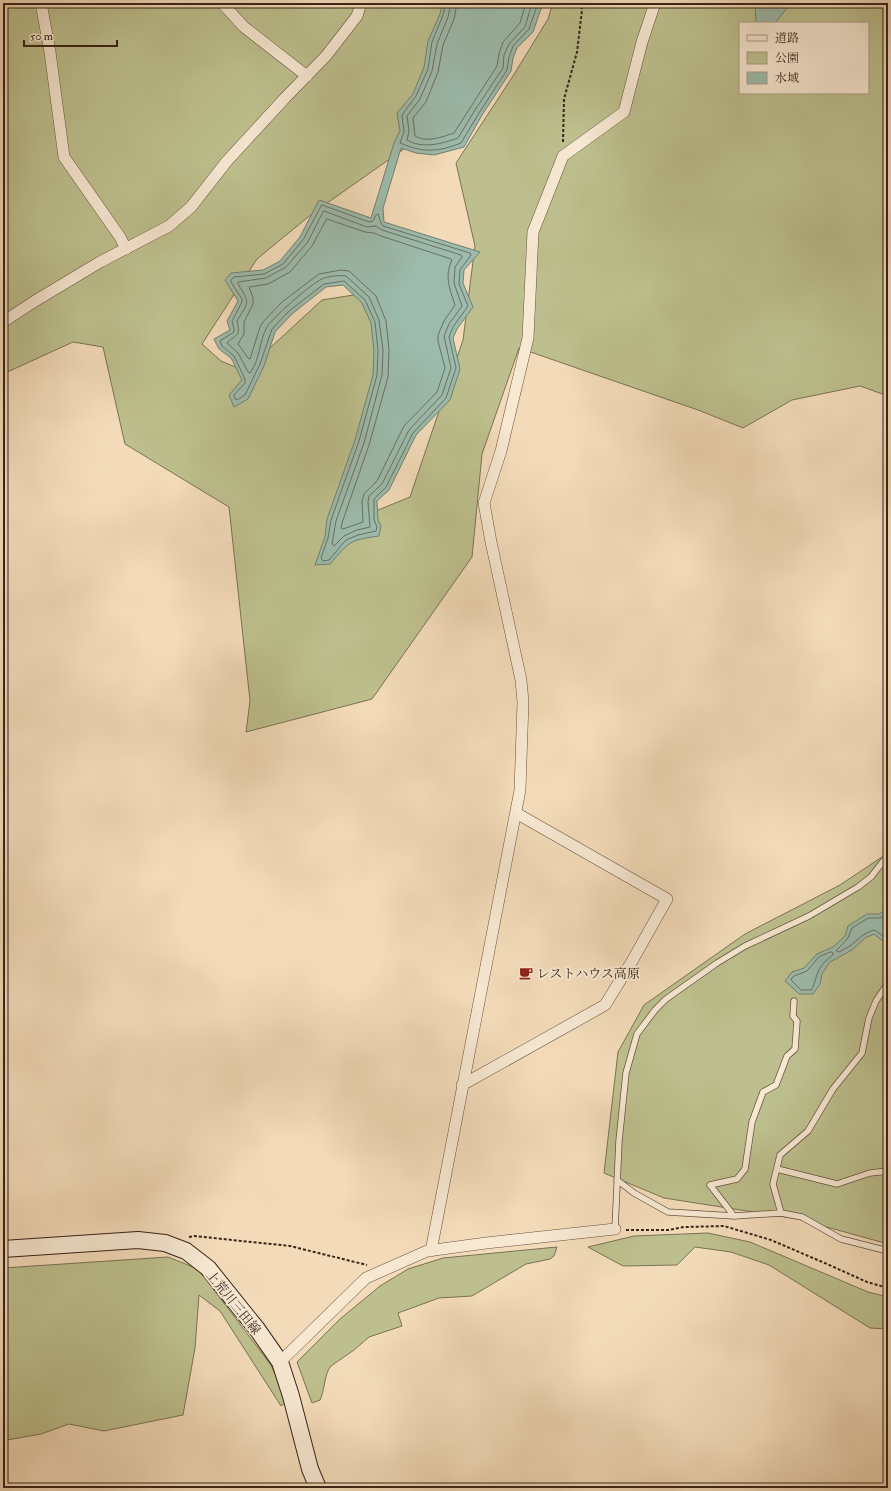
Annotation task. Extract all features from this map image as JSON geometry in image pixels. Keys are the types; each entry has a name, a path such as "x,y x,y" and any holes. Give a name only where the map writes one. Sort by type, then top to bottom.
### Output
{"main road":[{"name":"上荒川三田線","path":"3,1249 138,1240 165,1243 186,1251 208,1268 257,1329 280,1362 291,1396 310,1469 318,1488"}],"street":[{"path":"40,3 50,52 64,157 120,237 126,249"},
{"path":"222,3 244,27 307,76"},
{"path":"3,322 35,300 100,262 169,226 190,207 227,161 326,56 357,16 361,3"},
{"path":"431,1251 520,790 523,702 520,680 484,503 501,451 528,338 533,232 563,156 624,112 642,42 654,3"},
{"path":"462,1086 605,1005 667,899 516,813"},
{"path":"280,1362 366,1278 421,1254 431,1251 486,1243 615,1229"}],"lane":[{"path":"615,1229 619,1141 626,1074 637,1034 655,1010 666,999 717,963 745,946 809,916 858,888 888,855"},
{"path":"781,1213 774,1184 780,1155 808,1131 833,1089 862,1053 869,1018 876,1001 888,983"},
{"path":"734,1216 710,1185 737,1179 745,1169 752,1122 763,1092 776,1085 786,1056 795,1049 797,1021 793,1016 794,1001"},
{"path":"777,1169 837,1184 870,1173 888,1171"},
{"path":"617,1180 634,1193 668,1212 734,1216 781,1213 802,1217 841,1239 888,1251"}],"path":[{"path":"563,156 564,99 576,52 582,10 581,3"},
{"path":"615,1229 668,1230 684,1227 724,1226 771,1240 866,1282 888,1288"},
{"path":"186,1237 194,1236 290,1246 386,1269"}],"green space":[{"path":"3,3 449,3 411,144 313,213 257,259 202,344 221,361 245,371 322,300 366,293 395,367 339,526 410,497 463,340 475,246 456,163 548,19 553,3 888,3 888,396 860,386 792,400 743,428 698,410 519,348 482,454 472,557 372,699 246,732 250,701 229,507 125,444 103,347 73,342 3,374"},
{"path":"888,853 888,1244 798,1219 664,1198 604,1173 618,1052 644,1005 745,934 840,885"},
{"path":"708,1233 750,1242 868,1292 888,1297 888,1329 870,1328 769,1265 731,1252 695,1247 677,1265 623,1266 588,1247 634,1236"},
{"path":"557,1247 554,1256 550,1259 526,1264 472,1296 439,1298 398,1313 402,1326 369,1337 354,1350 331,1366 327,1373 320,1400 312,1403 297,1362 340,1319 380,1286 408,1269 443,1258"},
{"path":"168,1257 198,1269 271,1365 287,1401 281,1406 220,1311 199,1295 195,1348 183,1415 104,1431 69,1424 41,1434 7,1440 3,1439 3,1268"}],"water":[{"path":"442,3 543,3 533,32 517,48 513,58 511,71 482,115 464,147 434,155 416,153 401,148 383,208 384,222 480,252 464,270 463,283 473,307 457,329 453,338 460,369 450,400 416,435 389,490 377,501 378,520 381,526 379,536 361,539 350,543 330,564 315,565 325,537 327,519 355,440 373,375 374,351 371,323 362,303 343,285 326,287 292,314 275,332 264,366 248,399 234,407 229,395 242,380 231,358 219,349 214,339 230,330 227,321 238,301 225,280 231,273 263,270 280,261 300,237 319,200 371,218 394,143 400,131 397,113 413,94 424,67 428,41 440,14"},
{"path":"755,3 791,3 776,22 756,22"},
{"path":"888,908 888,945 874,934 865,938 852,950 830,962 822,974 820,984 813,994 799,994 785,981 792,972 804,968 817,954 833,947 845,936 848,926 867,914 879,914"}],"place":[{"name":"レストハウス高原","path":"526,973"}]}
